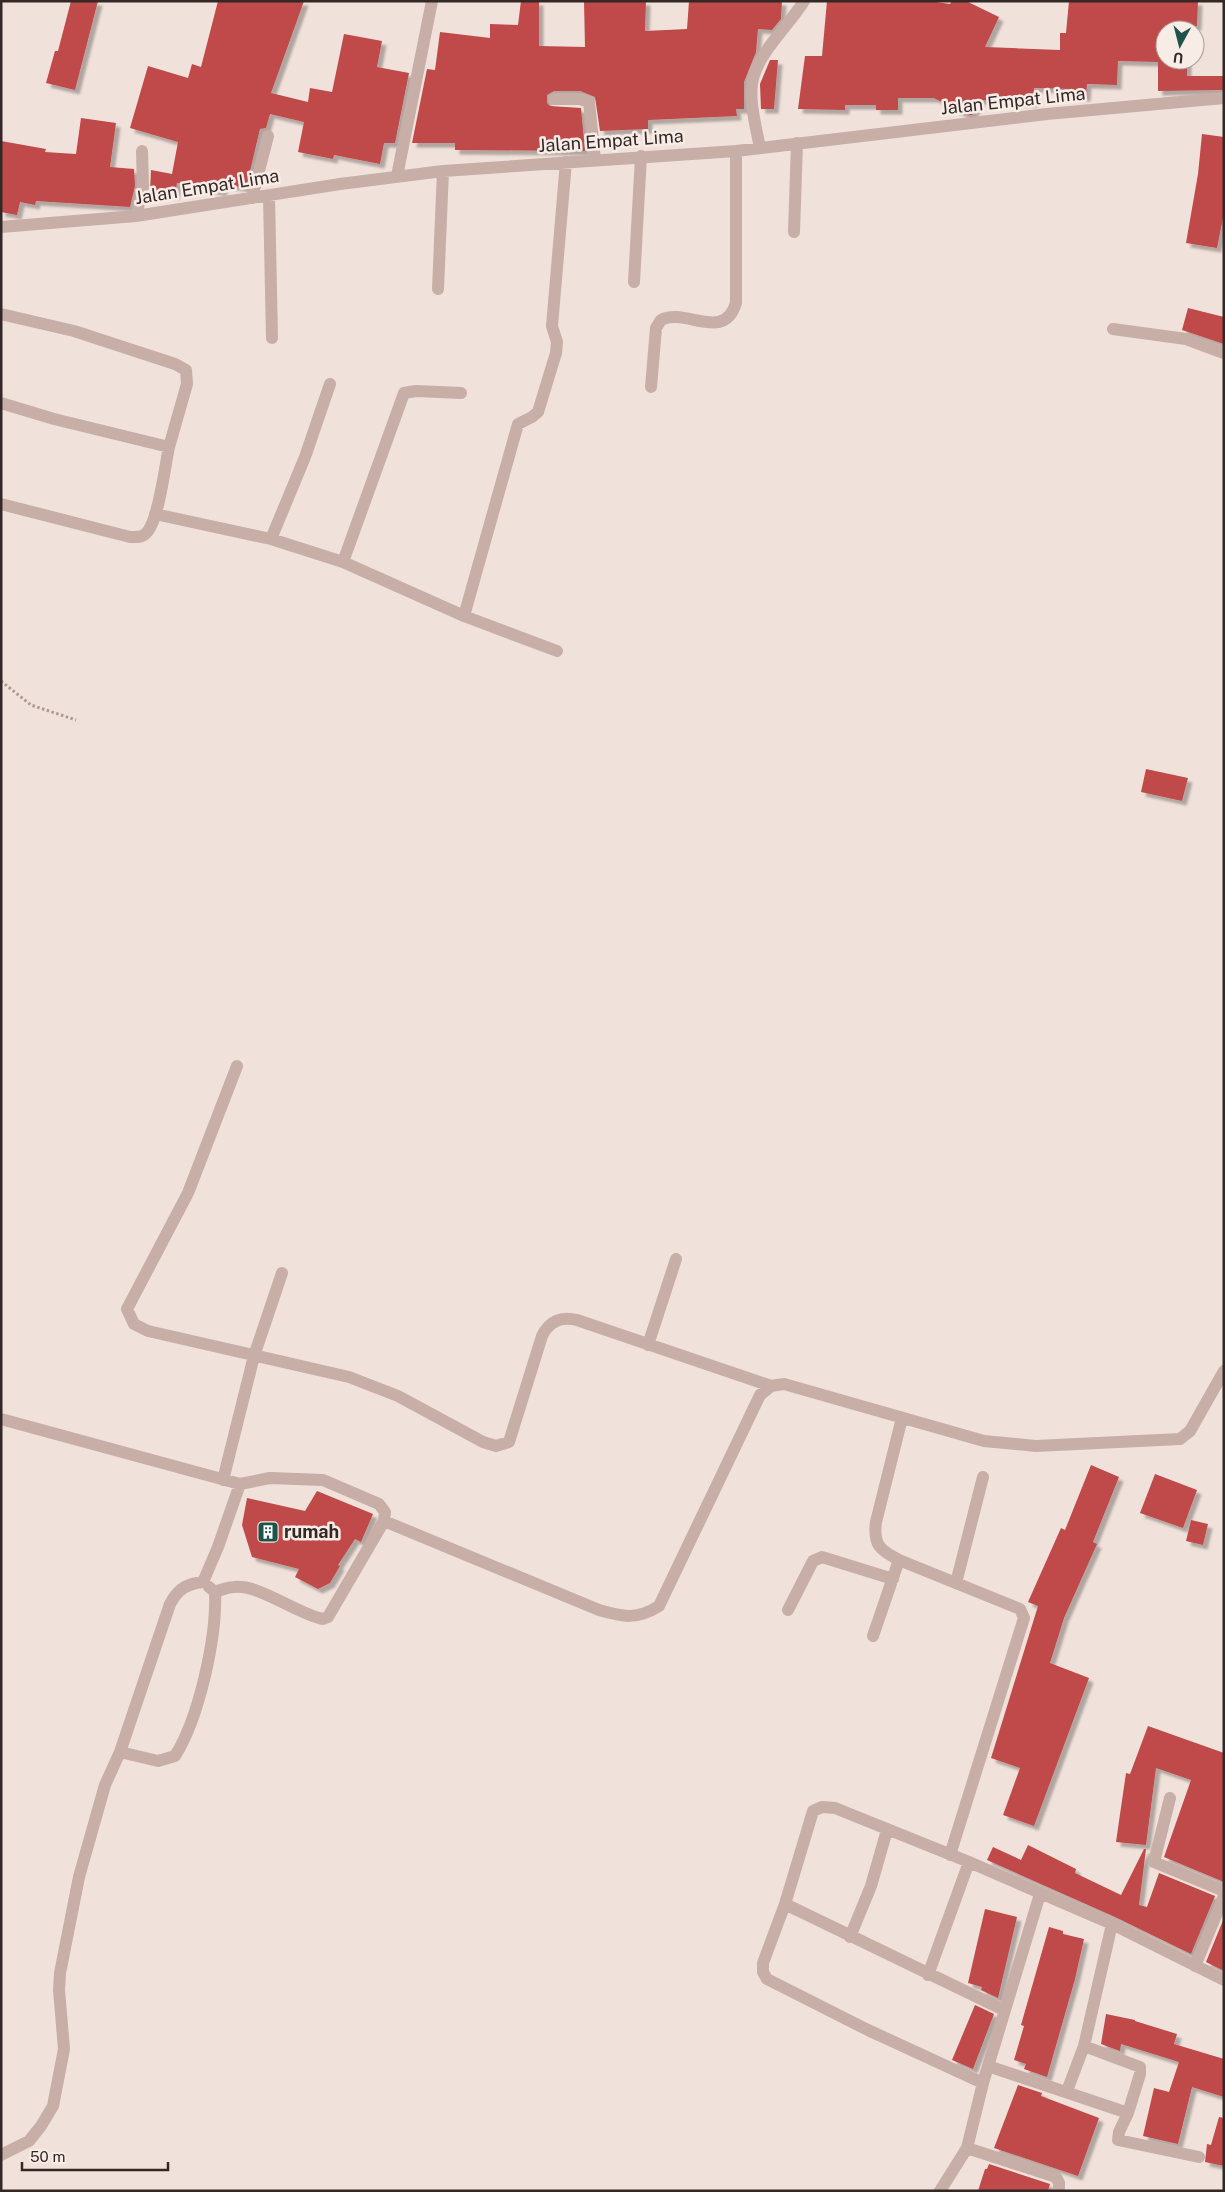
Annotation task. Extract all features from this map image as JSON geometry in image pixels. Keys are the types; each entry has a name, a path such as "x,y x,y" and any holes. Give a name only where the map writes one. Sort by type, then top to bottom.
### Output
{"street":[{"path":"397,176 432,1"},
{"path":"760,148 754,114 754,76 773,42 790,23 804,1"},
{"name":"Jalan Empat Lima","path":"1,227 136,216 397,176 443,171 640,156 736,151 1047,114 1224,98"},
{"path":"554,99 580,99 589,102 594,160"},
{"path":"252,198 268,136"},
{"path":"794,232 797,143"},
{"path":"136,216 143,187 142,151"},
{"path":"651,387 656,328 661,320 669,318 719,322 730,315 734,309 736,303 736,151"},
{"path":"634,282 640,156"},
{"path":"464,616 518,424 538,412 556,353 557,342 552,326 566,162"},
{"path":"438,289 443,171"},
{"path":"269,196 272,338"},
{"path":"1,314 74,331 186,370 187,384 169,447 155,514 149,531 142,536 130,537 1,504"},
{"path":"1113,329 1186,338 1224,353"},
{"path":"271,540 305,457 330,384"},
{"path":"343,562 404,393 416,391 462,393"},
{"path":"1,403 54,419 169,447"},
{"path":"155,514 271,540 343,562 464,616 557,651"},
{"path":"237,1066 188,1193 127,1310 134,1324 148,1331 348,1377 398,1396 466,1434 496,1446 510,1442 542,1336 550,1324 563,1318 570,1318 771,1386 784,1384 984,1441 1016,1445 1169,1441 1180,1439 1190,1431 1224,1370"},
{"path":"648,1345 676,1259"},
{"path":"223,1480 254,1356 282,1273"},
{"path":"384,1521 599,1610 625,1616 647,1614 659,1606 760,1395 771,1386"},
{"path":"902,1418 874,1534 877,1544 885,1553 899,1560 1020,1609 1024,1618 950,1855"},
{"path":"1,1419 240,1484 270,1478 324,1480 379,1504 385,1512 384,1521 328,1617 323,1619 304,1614 250,1589 234,1587 215,1592"},
{"path":"956,1583 983,1477"},
{"path":"203,1582 218,1547 240,1484"},
{"path":"788,1610 813,1561 817,1558 822,1557 893,1579"},
{"path":"873,1636 899,1560"},
{"path":"1,2155 28,2141 41,2126 53,2106 64,2049 60,1990 64,1951 88,1841 105,1785 120,1752 170,1604 176,1592 189,1584 203,1582 215,1592 216,1608 205,1676 181,1747 175,1756 158,1761 120,1752"},
{"path":"1170,1798 1154,1862 1224,1891"},
{"path":"983,2083 868,2030 767,1979 763,1972 763,1963 785,1904 814,1811 822,1807 835,1808 969,1862 1112,1924 1224,1980"},
{"path":"850,1937 871,1886 887,1830"},
{"path":"928,1975 969,1862"},
{"path":"940,2191 967,2148 983,2083 1040,1894"},
{"path":"1195,1966 1224,1896"},
{"path":"785,1904 928,1975 1004,2010"},
{"path":"1067,2092 1084,2046 1112,1924"},
{"path":"1084,2046 1140,2067 1140,2074 1118,2140 1199,2157"},
{"path":"988,2066 1128,2113"},
{"path":"967,2148 1056,2177 1059,2183 1058,2191"}],"path":[{"path":"1,681 31,705 76,720"}],"building":[{"path":"71,1 98,1 75,90 46,83 55,51 58,51"},
{"path":"218,1 304,1 271,93 308,102 310,88 332,92 344,34 382,41 377,67 409,73 395,143 384,143 380,164 334,155 333,159 298,152 304,122 270,114 266,128 260,129 246,188 224,184 222,192 177,183 175,195 150,191 151,170 172,174 178,142 130,128 148,66 188,78 192,64 201,67"},
{"path":"521,1 539,1 539,46 585,47 584,1 646,1 645,31 687,29 689,1 782,1 781,19 772,30 758,29 756,52 744,82 744,109 736,109 737,116 648,120 648,129 600,131 595,97 580,91 554,91 547,95 547,103 550,106 581,108 585,151 455,150 455,143 412,143 427,69 435,70 440,32 490,38 490,24 518,25"},
{"path":"827,1 929,1 950,4 952,1 966,1 999,17 985,47 1060,50 1060,33 1066,33 1069,1 1198,1 1197,20 1155,20 1155,62 1118,61 1117,85 1087,84 1086,97 1071,96 1071,89 1034,88 1033,103 980,100 972,115 966,115 934,98 898,98 898,110 876,110 876,105 845,105 845,110 798,109 805,56 822,56"},
{"path":"770,60 778,60 774,109 761,109 760,84"},
{"path":"1158,70 1187,70 1187,76 1224,76 1224,90 1158,91"},
{"path":"81,118 116,123 110,167 134,169 135,186 130,207 36,201 35,205 20,202 17,215 1,212 1,141 46,149 45,152 76,154"},
{"path":"1202,134 1224,137 1224,213 1217,248 1186,243 1198,174"},
{"path":"1188,308 1224,317 1224,344 1182,330"},
{"path":"1146,769 1188,778 1182,801 1141,792"},
{"path":"1091,1465 1119,1477 1093,1542 1097,1544 1064,1618 1050,1663 1089,1678 1034,1826 1003,1815 1020,1768 991,1758 1038,1606 1028,1602 1061,1528 1065,1530"},
{"path":"1155,1474 1197,1490 1183,1528 1140,1513"},
{"path":"317,1491 373,1514 361,1542 355,1539 338,1565 340,1566 330,1583 318,1589 295,1577 299,1569 252,1557 242,1525 247,1498 305,1511"},
{"path":"1191,1520 1208,1524 1203,1545 1186,1541"},
{"path":"1148,1726 1224,1753 1224,1882 1164,1857 1191,1780 1156,1768 1146,1845 1116,1842 1126,1773 1130,1774"},
{"path":"1028,1845 1076,1869 1075,1873 1121,1895 1144,1849 1146,1849 1139,1905 1147,1907 1159,1873 1215,1896 1191,1954 1115,1917 987,1860 993,1847 1021,1860"},
{"path":"985,1909 1017,1917 998,1998 981,1990 982,1987 968,1983"},
{"path":"1224,1918 1224,1971 1206,1962"},
{"path":"1049,1927 1063,1931 1063,1934 1084,1939 1075,1979 1047,2077 1024,2069 1026,2064 1014,2060 1024,2026 1021,2025"},
{"path":"975,2005 994,2014 973,2069 952,2060"},
{"path":"1106,2014 1135,2020 1177,2034 1174,2044 1224,2059 1224,2097 1192,2087 1178,2144 1143,2136 1154,2088 1169,2092 1179,2062 1121,2044 1120,2051 1101,2044"},
{"path":"1018,2085 1042,2093 1041,2096 1099,2118 1078,2176 994,2148"},
{"path":"1219,2117 1224,2118 1224,2166 1205,2162 1207,2144 1211,2145"},
{"path":"989,2164 1050,2184 1048,2191 978,2191 985,2169 987,2169"}],"place":[{"name":"rumah","path":"268,1532"}]}
